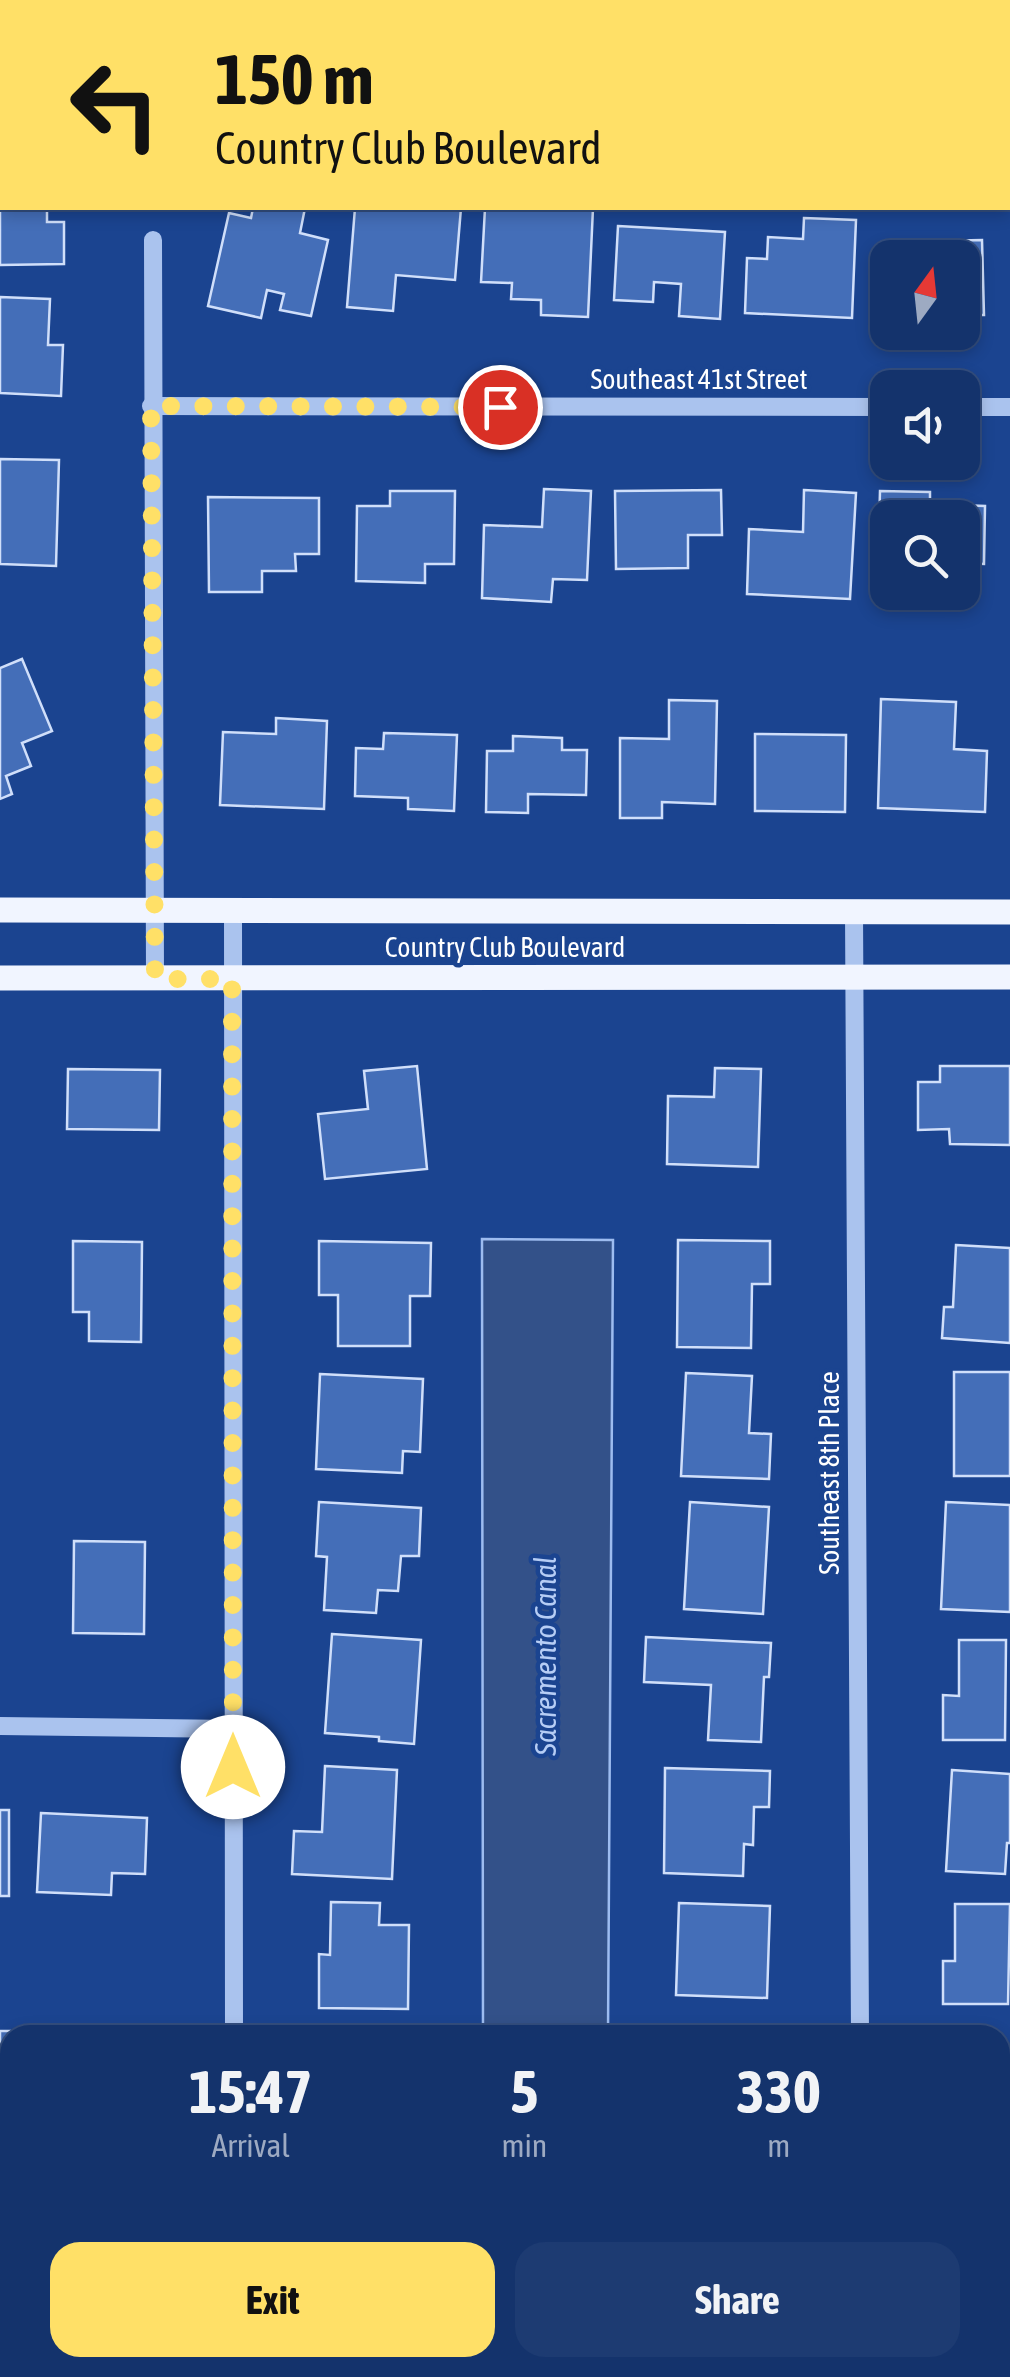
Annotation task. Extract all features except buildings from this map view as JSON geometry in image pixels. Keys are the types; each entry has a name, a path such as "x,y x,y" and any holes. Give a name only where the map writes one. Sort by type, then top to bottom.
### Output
{"main road":[{"name":"Country Club Boulevard","path":"0,910 1010,912"},
{"name":"Country Club Boulevard","path":"0,978 1010,977"}],"street":[{"path":"153,240 155,979"},
{"name":"Southeast 41st Street","path":"151,406 870,407"},
{"path":"980,407 1010,408"},
{"path":"233,910 234,2025"},
{"name":"Southeast 8th Place","path":"854,912 860,2025"},
{"path":"0,1726 233,1729"}],"water":[{"name":"Sacremento Canal","path":"482,1239 613,1240 608,2025 483,2025"}],"route":[{"path":"233,1767 232,979 155,979 151,406 500,407"}]}
